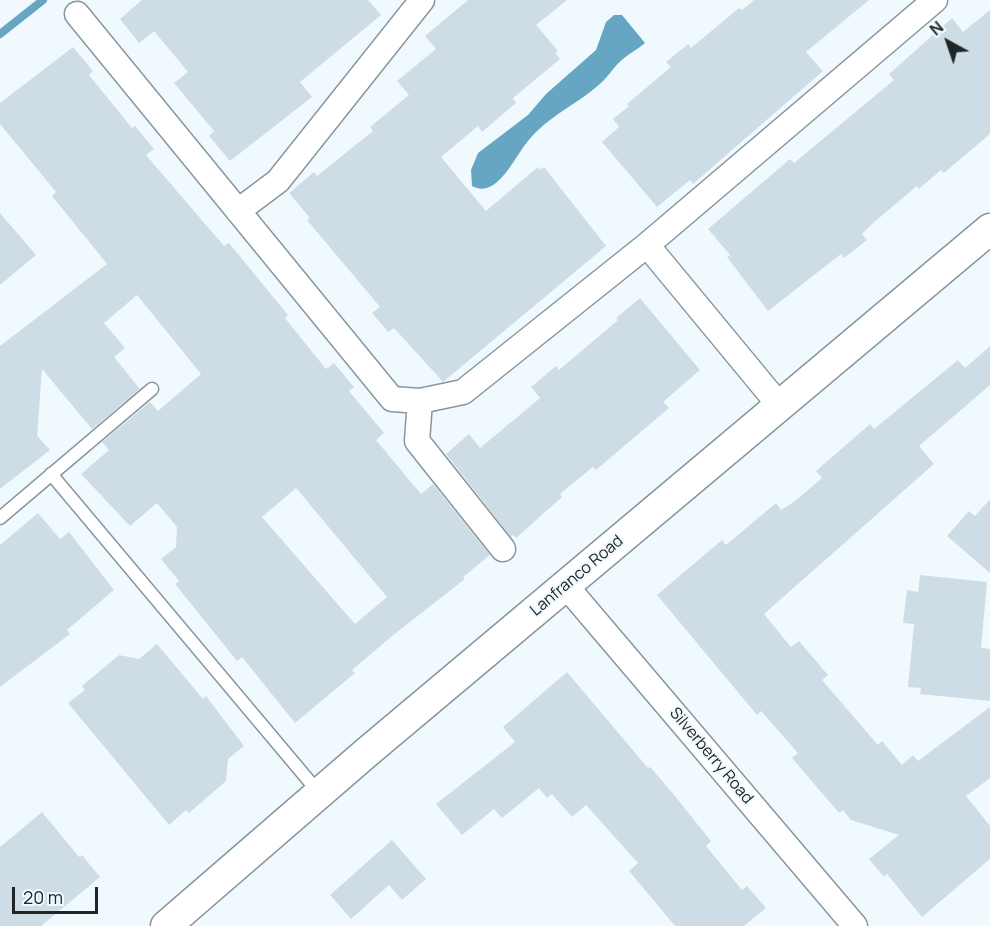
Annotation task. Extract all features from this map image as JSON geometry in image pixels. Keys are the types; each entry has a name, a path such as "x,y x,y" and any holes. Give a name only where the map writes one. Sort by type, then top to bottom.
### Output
{"street":[{"path":"238,212 278,181 422,0"},
{"path":"77,14 392,399 420,401 463,392 647,245 935,0"},
{"name":"Lanfranco Road","path":"166,926 990,229"},
{"path":"647,245 780,406"},
{"path":"420,401 417,441 503,549"},
{"name":"Silverberry Road","path":"566,586 855,926"}],"lane":[{"path":"0,518 152,389"},
{"path":"51,474 320,794"}],"water":[{"path":"614,15 622,15 645,43 620,62 592,90 536,132 497,182 481,189 472,186 471,170 478,153 528,115 546,94 596,50 606,22"}],"building":[{"path":"142,0 368,0 381,15 300,82 312,97 230,161 209,136 214,131 174,83 188,72 154,31 139,43 120,19"},
{"path":"468,0 567,0 536,25 558,51 555,53 560,59 513,98 516,103 482,132 478,126 441,157 486,211 538,167 540,170 544,167 606,246 443,382 394,328 388,332 372,313 380,307 307,220 310,218 289,193 314,172 317,176 373,131 370,127 409,95 397,81 436,49 425,36"},
{"path":"754,0 869,0 806,52 823,71 693,184 690,180 657,207 602,142 619,127 613,119 629,106 627,104 671,67 666,62 688,44 691,48 739,8 742,10"},
{"path":"990,10 990,134 944,173 941,170 919,189 917,186 872,224 862,234 867,240 844,258 841,254 768,311 727,257 730,255 708,229 790,159 794,163 894,80 889,74 952,18 963,32"},
{"path":"73,47 93,71 89,75 132,128 135,126 154,149 146,155 224,246 229,243 288,315 285,318 326,369 334,363 354,387 349,391 384,433 376,440 421,494 433,484 490,555 463,577 465,579 352,670 355,673 295,723 242,657 237,661 175,584 179,581 161,559 176,547 177,527 157,503 130,526 81,474 109,450 102,442 150,402 158,411 201,374 137,295 104,323 125,348 114,357 140,389 92,429 42,369 37,436 50,450 0,489 0,346 107,264 52,196 56,192 0,124 0,103","holes":["296,488 387,597 355,624 262,517"]},
{"path":"0,213 36,255 0,285"},
{"path":"640,298 700,370 663,402 669,408 596,470 593,467 560,494 562,497 516,538 514,535 511,537 446,454 469,434 480,448 540,398 531,387 556,366 559,370 618,320 616,318"},
{"path":"990,346 990,385 919,446 934,464 764,614 791,647 799,641 828,675 822,680 878,745 882,741 902,765 913,755 918,761 990,707 990,778 966,796 990,826 990,859 922,917 887,874 884,877 869,859 899,835 851,820 843,810 839,813 792,758 798,753 761,711 757,715 657,595 722,540 726,545 776,503 781,510 795,501 822,478 816,471 870,424 874,429 958,360 965,368"},
{"path":"990,499 990,573 947,536 969,511 975,516"},
{"path":"38,513 60,539 69,532 114,590 67,630 70,634 0,687 0,545"},
{"path":"920,575 987,582 981,648 990,649 990,701 920,694 921,688 908,687 914,624 903,623 907,590 918,592"},
{"path":"157,644 203,699 206,696 244,746 228,759 226,781 189,813 186,810 169,825 68,703 85,690 82,686 119,655 139,659"},
{"path":"567,672 648,768 650,767 670,790 711,841 706,846 742,890 747,886 766,908 744,926 675,926 629,871 638,863 586,805 572,817 552,794 547,798 539,788 502,818 494,809 462,835 436,804 515,742 503,727"},
{"path":"42,812 79,857 82,855 100,877 41,926 0,926 0,847"},
{"path":"392,840 426,879 402,900 389,885 351,919 330,895"}],"waterway":[{"path":"0,34 43,0"}]}
